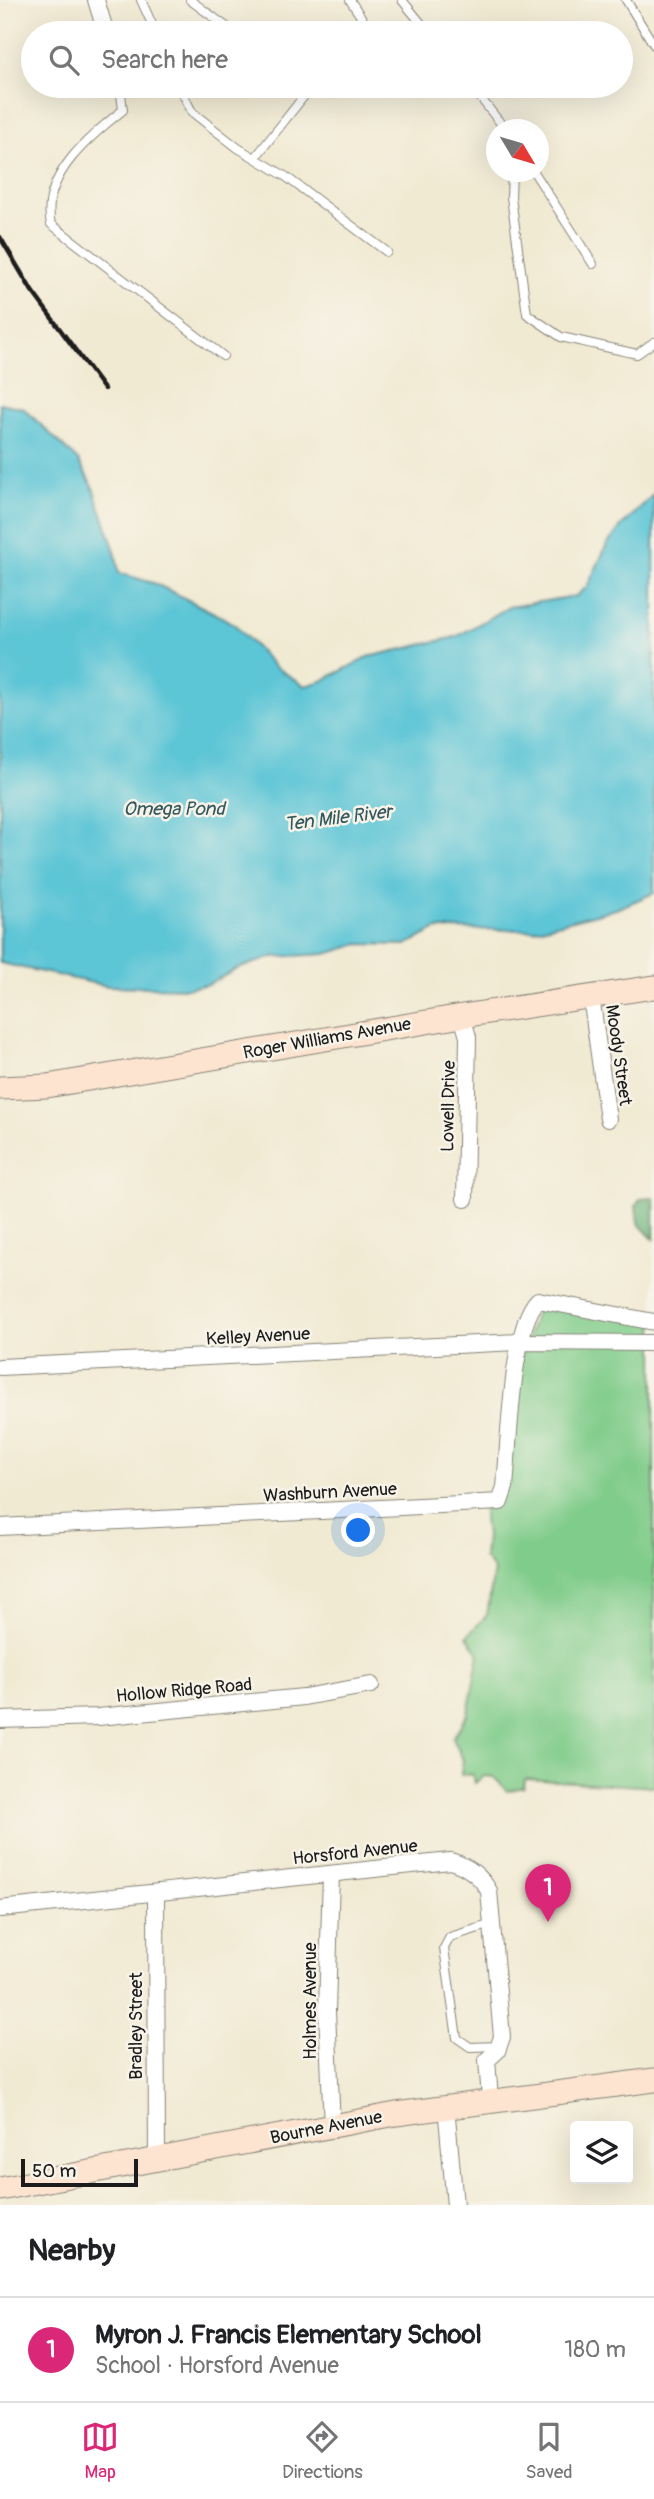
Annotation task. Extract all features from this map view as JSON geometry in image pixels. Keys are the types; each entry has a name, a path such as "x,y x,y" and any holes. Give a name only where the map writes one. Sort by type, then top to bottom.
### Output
{"street":[{"path":"96,0 102,21"},
{"name":"Roger Williams Avenue","path":"0,1088 47,1086 463,1016 654,987"},
{"name":"Moody Street","path":"591,996 608,1119"},
{"name":"Lowell Drive","path":"463,1016 468,1038 465,1199"},
{"path":"519,1342 533,1305 538,1300 654,1322"},
{"name":"Kelley Avenue","path":"0,1367 519,1342 654,1343"},
{"name":"Washburn Avenue","path":"0,1527 500,1502 505,1487 519,1342"},
{"name":"Hollow Ridge Road","path":"0,1720 50,1721 304,1698 371,1685"},
{"name":"Horsford Avenue","path":"0,1909 450,1861 461,1864 481,1877 489,1891 502,2037 499,2046 487,2060 490,2099"},
{"name":"Holmes Avenue","path":"331,1874 327,2011 332,2127"},
{"name":"Bradley Street","path":"156,1894 156,2159"},
{"name":"Bourne Avenue","path":"0,2189 446,2106 654,2080"},
{"path":"446,2106 455,2205"}],"lane":[{"path":"141,0 151,21"},
{"path":"190,0 219,21"},
{"path":"350,0 362,21"},
{"path":"402,0 419,21"},
{"path":"626,0 654,45"},
{"path":"122,98 123,110 77,153 52,188 47,207 51,224 223,356"},
{"path":"185,98 192,112 255,158 285,176 387,252"},
{"path":"255,158 302,98"},
{"path":"481,98 497,119"},
{"path":"512,182 511,197 527,314 561,337 573,340 637,354 654,342"},
{"path":"540,182 593,264"},
{"path":"492,1924 450,1937 444,1948 457,2038 470,2047 499,2046"}],"green space":[{"path":"654,1198 654,1240 638,1223 636,1206 640,1199"},
{"path":"539,1303 654,1321 654,1787 525,1779 524,1787 507,1791 494,1777 484,1776 475,1783 473,1775 461,1774 463,1760 453,1738 468,1714 479,1654 467,1636 487,1615 494,1570 484,1558 486,1536 482,1500 494,1498 498,1492 516,1373"}],"water":[{"name":"Omega Pond","path":"0,403 23,408 78,460 92,485 115,551 119,573 156,584 235,625 274,666 305,686 322,681 368,657 456,637 509,607 576,596 587,587 607,545 620,528 654,494 654,893 616,909 533,930 437,929 406,945 359,944 326,954 273,957 239,968 209,984 189,988 107,986 0,963"}],"railway":[{"path":"0,237 32,291 104,389"}],"place":[{"name":"Myron J. Francis Elementary School","path":"548,1922"}],"water label":[{"name":"Ten Mile River","path":"338,817"}]}
